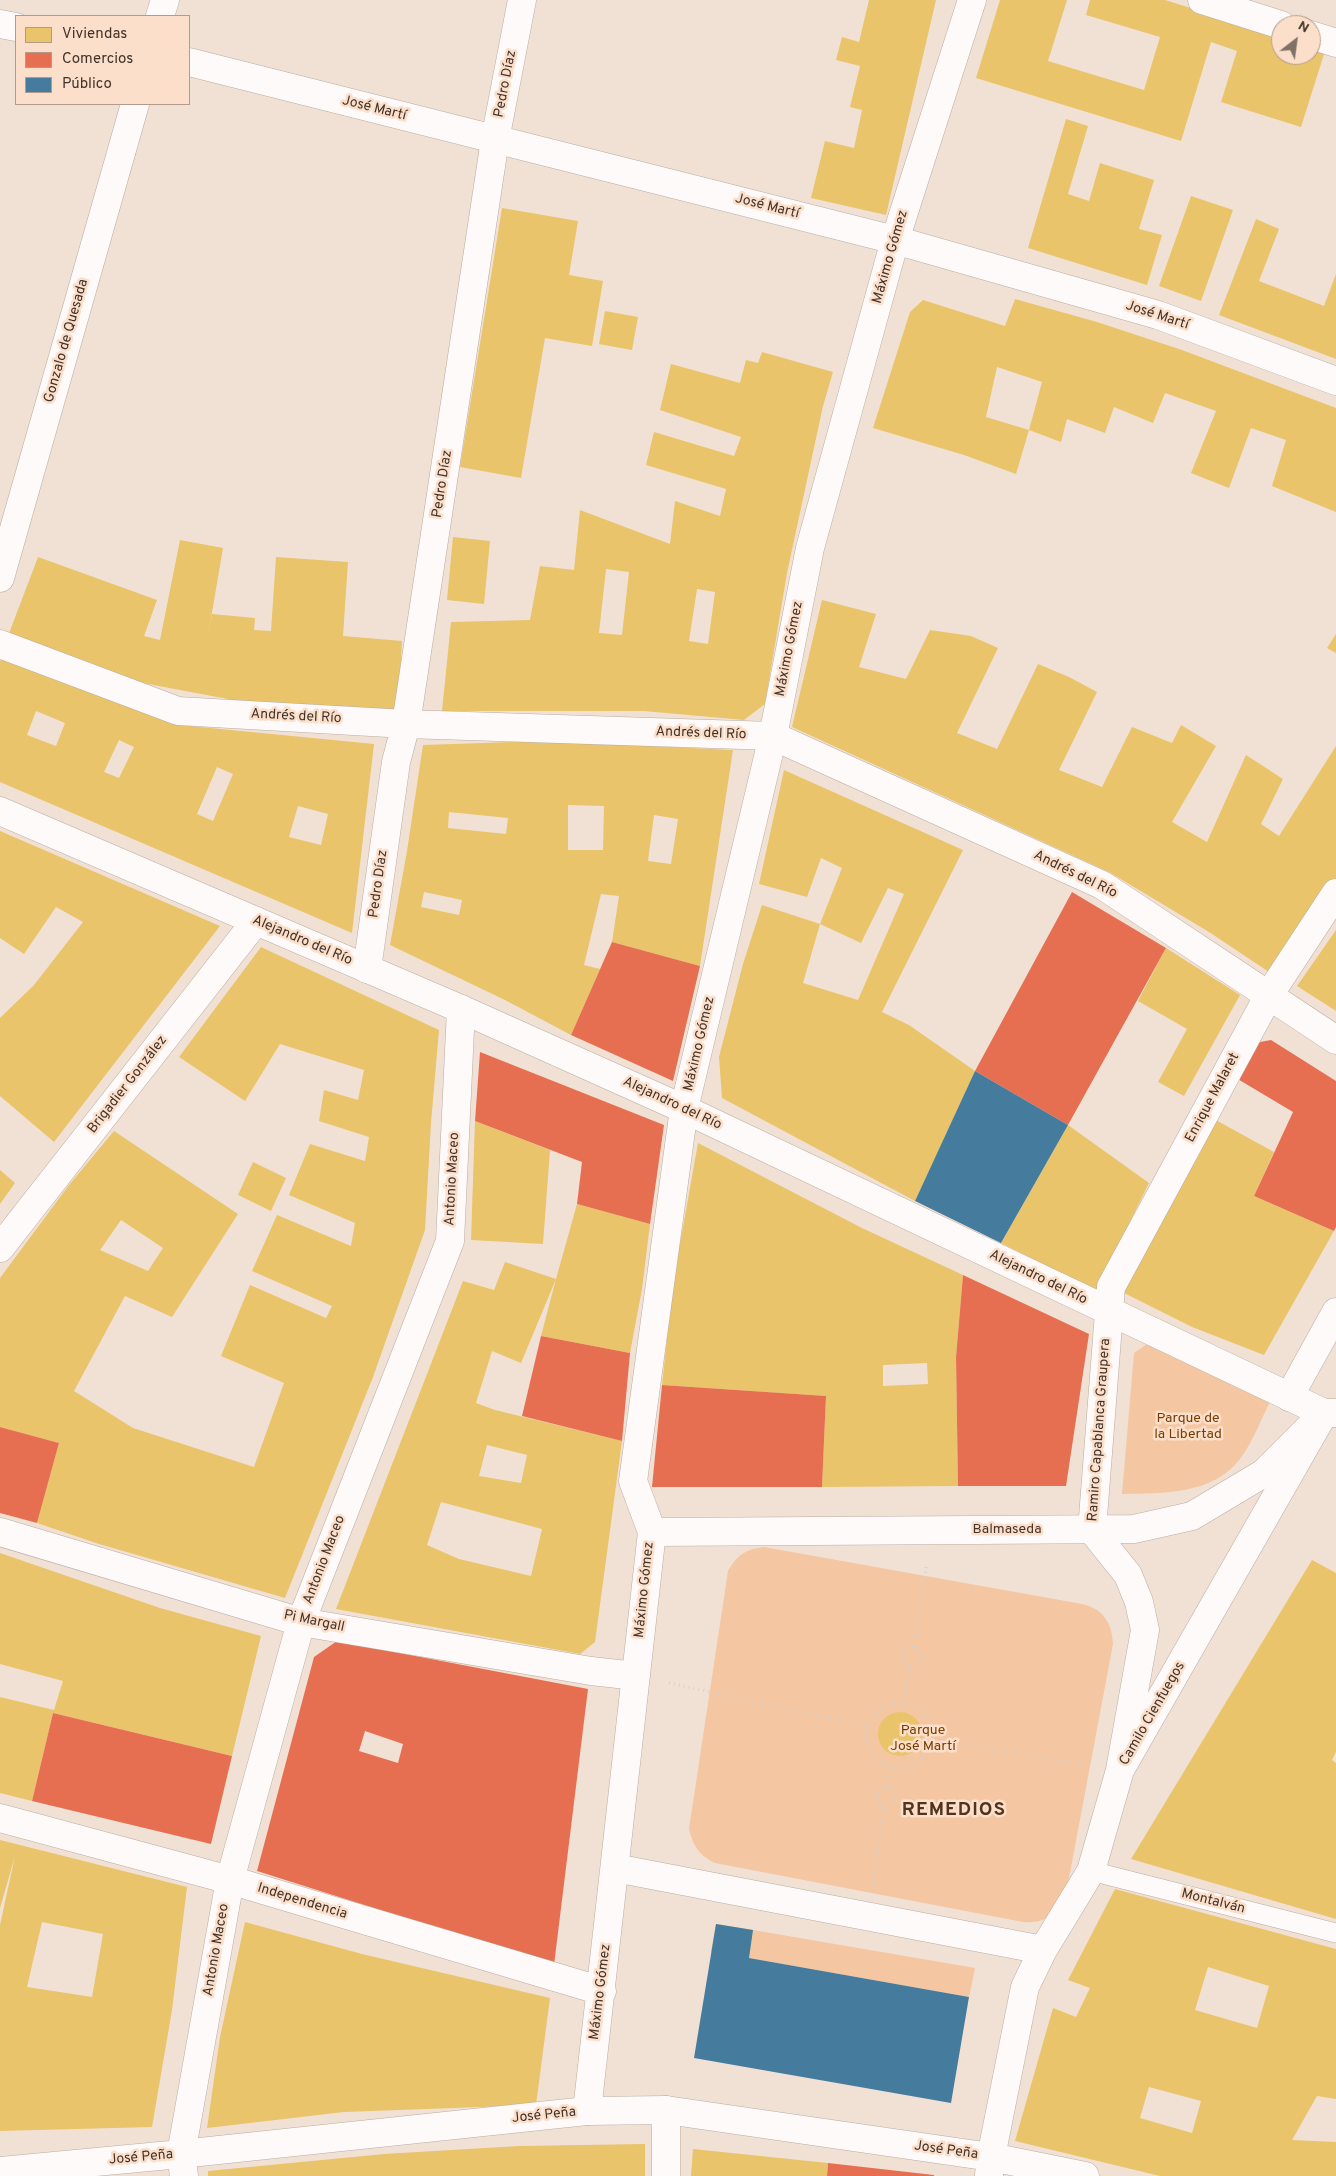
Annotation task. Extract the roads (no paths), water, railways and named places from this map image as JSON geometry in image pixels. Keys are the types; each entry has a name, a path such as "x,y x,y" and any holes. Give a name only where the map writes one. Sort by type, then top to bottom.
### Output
{"street":[{"path":"160,15 165,0"},
{"name":"Pedro Díaz","path":"368,969 396,762 406,724 495,140 522,0"},
{"name":"Máximo Gómez","path":"587,2111 652,1532 633,1481 684,1109 773,736 810,548 895,240 972,0"},
{"path":"1202,0 1271,22"},
{"path":"0,24 15,27"},
{"path":"1321,38 1336,43"},
{"name":"José Martí","path":"190,62 895,240 1158,315 1336,381"},
{"name":"Gonzalo de Quesada","path":"0,578 134,105"},
{"name":"Andrés del Río","path":"0,644 178,711 406,724 773,736 1102,885 1336,1040"},
{"name":"Alejandro del Río","path":"0,811 461,1009 684,1109 1109,1313 1289,1397 1330,1413"},
{"name":"Enrique Malaret","path":"1109,1313 1111,1287 1269,995 1336,893"},
{"name":"Brigadier González","path":"0,1248 256,921"},
{"name":"Antonio Maceo","path":"182,2165 230,1880 301,1622 450,1241 461,1009"},
{"path":"1289,1397 1336,1312"},
{"name":"Ramiro Capablanca Graupera","path":"1109,1313 1092,1530 1128,1575 1139,1602 1145,1630 1120,1770"},
{"name":"Balmaseda","path":"652,1532 1134,1529 1192,1516 1264,1473 1330,1413"},
{"name":"Camilo Cienfuegos","path":"990,2167 1025,1987 1043,1950 1091,1870 1120,1770 1330,1413"},
{"name":"Pi Margall","path":"0,1532 301,1622 591,1671 636,1676"},
{"name":"Independencia","path":"0,1818 230,1880 602,1990"},
{"path":"615,1868 1043,1950"},
{"path":"666,2110 666,2176"},
{"name":"José Peña","path":"0,2171 182,2165 587,2111 666,2110 990,2167 1085,2176"}],"lane":[{"name":"Montalván","path":"1091,1870 1336,1932"}],"district":[{"name":"REMEDIOS","path":"954,1811"}],"park label":[{"name":"Parque de la Libertad","path":"1188,1428"},
{"name":"Parque José Martí","path":"923,1739"}]}
